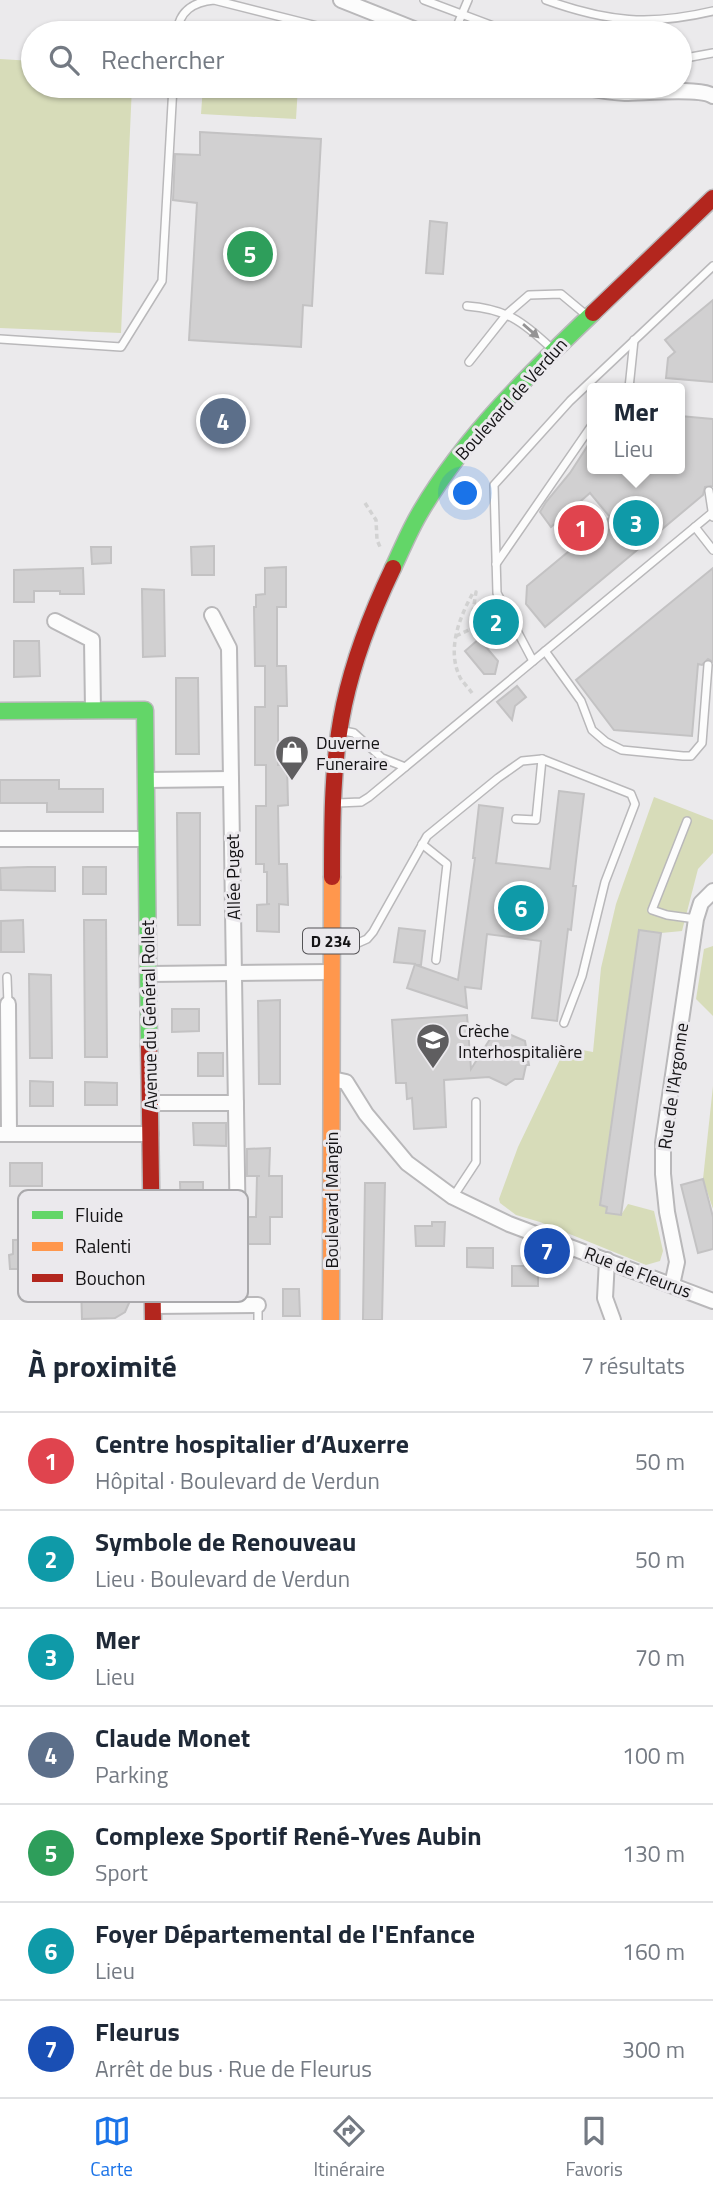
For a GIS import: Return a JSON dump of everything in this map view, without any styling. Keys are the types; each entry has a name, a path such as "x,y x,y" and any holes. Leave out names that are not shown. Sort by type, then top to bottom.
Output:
{"main road":[{"name":"Boulevard de Verdun","path":"333,803 339,731 356,660 372,612 420,512 455,458 528,375 713,198"},
{"name":"Avenue du Général Rollet","path":"93,710 145,710 152,1190"},
{"path":"0,711 93,710"},
{"name":"D 234","path":"332,1079 333,803"},
{"name":"Boulevard Mangin","path":"331,1320 332,1079"}],"street":[{"path":"341,0 394,21"},
{"path":"692,92 713,96"},
{"name":"Allée Puget","path":"212,615 229,648 237,1190"},
{"path":"55,621 92,640 93,710"},
{"path":"146,780 231,779"},
{"path":"0,839 146,839"},
{"name":"Rue de l'Argonne","path":"672,1285 677,1262 667,1212 663,1143 696,919 701,903 712,889"},
{"path":"149,974 331,972"},
{"path":"8,1004 4,1134 151,1134"},
{"name":"Rue de Fleurus","path":"332,1079 346,1082 366,1114 407,1163 453,1197 509,1224 713,1301"},
{"path":"151,1103 236,1103"},
{"path":"607,1260 605,1298 613,1320"},
{"path":"153,1313 239,1305 258,1313"}],"lane":[{"path":"180,21 181,14 197,2 214,0 297,21"},
{"path":"424,0 479,21"},
{"path":"459,21 468,0"},
{"path":"546,0 580,12 628,20 654,20 713,11"},
{"path":"692,57 713,53"},
{"path":"0,339 121,347 162,281 172,98"},
{"path":"589,383 713,266"},
{"path":"469,362 507,314 529,295 561,294 589,317"},
{"path":"467,306 492,308 507,314 527,326 553,350"},
{"path":"630,383 635,340"},
{"path":"533,661 497,593 494,485 587,385"},
{"path":"495,565 587,432"},
{"path":"573,451 581,456"},
{"path":"333,803 360,802 712,515 709,491"},
{"path":"695,527 713,550"},
{"path":"544,651 581,701 592,730 606,742 622,750 682,756 691,756 702,743 708,665"},
{"path":"339,731 354,733 382,758 405,767"},
{"path":"516,819 536,820 542,759"},
{"path":"331,942 358,943 373,932 427,836 522,761 542,759 631,794 635,804 605,882 582,976 564,1023"},
{"path":"687,821 652,910 696,919"},
{"path":"422,844 447,864 436,960"},
{"path":"7,977 8,1004"},
{"path":"453,1197 476,1162 476,1102"}],"path":[{"path":"365,503 376,520 377,540 383,555"},
{"path":"472,693 458,675 455,656 456,636 462,612 476,592 472,618 477,626"},
{"path":"456,636 498,616"}],"green space":[{"path":"0,59 21,60 21,98 131,98 121,333 0,328"},
{"path":"202,98 297,98 296,119 201,114"},
{"path":"654,797 713,820 713,853 698,869 682,931 639,931 600,1205 607,1207 607,1213 621,1215 628,1204 654,1211 663,1251 660,1261 646,1265 516,1215 500,1203 499,1199 518,1147 566,1047 593,1052 601,968 616,904"},
{"path":"713,946 713,1016 696,999 704,949"},
{"path":"713,1086 713,1209 703,1179"}],"building":[{"path":"200,132 321,139 312,306 303,305 301,347 189,340 197,203 173,200 175,154 200,155"},
{"path":"430,221 447,223 443,274 426,273"},
{"path":"713,300 713,382 666,378 668,358 675,352 665,340"},
{"path":"685,416 713,419 713,486 705,487 703,495 545,627 526,604 527,586 610,517 590,493 551,527 540,512 587,447 587,474 685,474"},
{"path":"214,546 214,575 192,575 191,547"},
{"path":"91,547 111,547 111,563 92,564"},
{"path":"286,567 286,607 277,607 277,666 286,666 287,706 278,706 278,765 287,765 288,805 278,806 279,864 287,864 288,905 279,904 279,932 257,931 257,905 270,904 267,904 267,872 264,872 264,864 256,864 256,806 266,806 266,765 255,765 255,707 265,707 265,666 255,666 254,607 256,595 265,594 265,568"},
{"path":"83,568 84,594 34,591 34,602 14,602 14,570"},
{"path":"713,568 713,662 708,659 702,665 698,664 692,736 614,730 576,680"},
{"path":"142,589 164,590 165,656 143,657"},
{"path":"479,639 498,661 495,674 484,674 465,651"},
{"path":"14,641 39,641 40,676 14,677"},
{"path":"176,678 198,678 199,754 176,754"},
{"path":"517,686 526,697 515,706 512,720 497,702"},
{"path":"0,780 59,780 59,789 103,789 103,812 47,812 47,803 0,803"},
{"path":"559,791 584,794 573,886 576,886 571,930 568,929 557,1021 532,1018 541,941 487,934 481,989 465,987 467,1008 407,988 415,964 394,962 399,928 425,931 421,965 416,965 458,980 475,858 479,805 503,808 496,863 550,869"},
{"path":"177,813 200,813 200,925 178,925"},
{"path":"55,867 55,891 1,890 0,868"},
{"path":"83,867 106,867 106,894 83,894"},
{"path":"23,920 24,952 1,952 1,921"},
{"path":"84,920 106,920 107,1057 85,1057"},
{"path":"639,930 661,933 621,1215 606,1213 607,1207 600,1205"},
{"path":"29,974 51,975 52,1058 30,1058"},
{"path":"280,1000 280,1084 259,1084 258,1001"},
{"path":"172,1009 199,1009 199,1031 172,1032"},
{"name":"Crèche Interhospitalière","path":"467,1015 471,1069 492,1036 498,1036 502,1031 525,1041 529,1065 526,1065 523,1079 515,1079 506,1085 489,1077 444,1080 446,1127 414,1129 412,1098 407,1099 406,1083 396,1083 392,1020"},
{"path":"198,1053 223,1053 223,1076 198,1076"},
{"path":"30,1081 53,1082 53,1106 30,1106"},
{"path":"85,1082 117,1083 117,1105 85,1105"},
{"path":"193,1123 226,1123 226,1146 194,1145"},
{"path":"270,1148 269,1176 282,1176 282,1217 270,1217 270,1244 248,1244 248,1217 256,1217 257,1176 247,1176 247,1149"},
{"path":"10,1163 42,1163 42,1186 10,1186"},
{"path":"703,1179 713,1217 713,1249 698,1253 681,1185"},
{"path":"180,1182 203,1182 203,1190 180,1190"},
{"path":"365,1183 385,1183 382,1320 363,1320"},
{"path":"432,1222 445,1222 444,1246 416,1246 415,1226 432,1226"},
{"path":"13,1240 18,1240 18,1269 10,1269 9,1255 13,1254"},
{"path":"467,1248 493,1248 493,1268 467,1267"},
{"path":"512,1266 538,1266 538,1286 512,1286"},
{"path":"283,1289 299,1289 300,1316 283,1316"},
{"path":"82,1302 129,1302 125,1312 115,1318 82,1319"}],"traffic: fast":[{"path":"393,568 417,518 458,456 500,406 593,313"},
{"path":"0,711 145,710 149,1046"}],"traffic: slow":[{"path":"331,1320 332,877"}],"traffic: jam":[{"path":"593,313 713,198"},
{"path":"332,877 335,769 344,705 364,635 393,568"},
{"path":"149,1046 151,1190"},
{"path":"153,1302 153,1320"}],"place":[{"name":"Complexe Sportif René-Yves Aubin","path":"250,254"},
{"name":"Claude Monet","path":"223,421"},
{"name":"Mer","path":"636,523"},
{"name":"Centre hospitalier d’Auxerre","path":"581,528"},
{"name":"Symbole de Renouveau","path":"496,622"},
{"name":"Duverne Funeraire","path":"292,782"},
{"name":"Foyer Départemental de l'Enfance","path":"521,908"},
{"name":"Crèche Interhospitalière","path":"433,1070"},
{"name":"Fleurus","path":"547,1251"}]}
